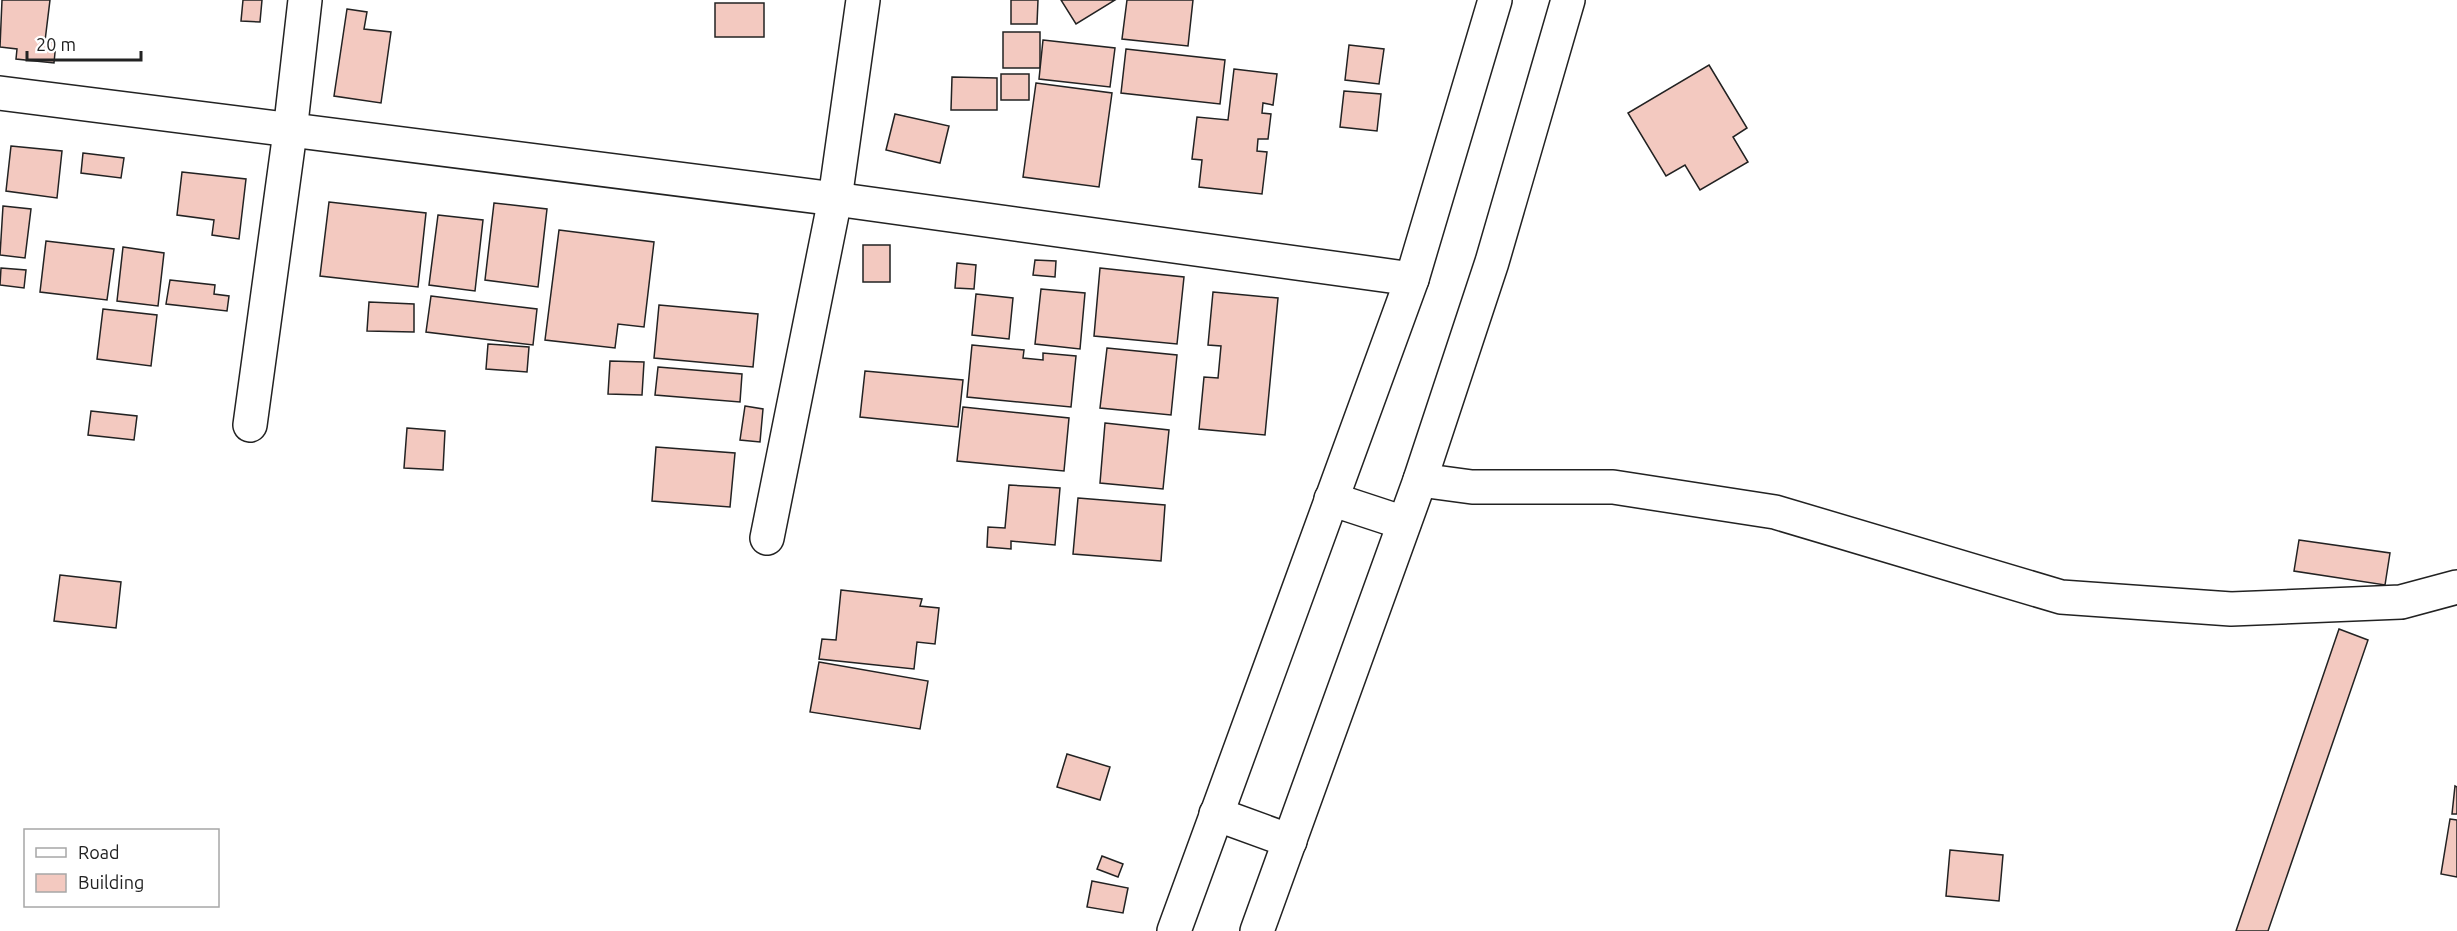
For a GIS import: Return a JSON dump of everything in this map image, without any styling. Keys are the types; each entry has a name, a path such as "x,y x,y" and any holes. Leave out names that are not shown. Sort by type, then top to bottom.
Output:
{"main road":[{"path":"250,424 290,132 305,0"},
{"path":"766,538 835,199 863,0"},
{"path":"1174,931 1412,279 1495,0"},
{"path":"1257,931 1420,480 1492,262 1568,0"},
{"path":"0,93 290,132 835,199 1412,279"},
{"path":"1420,480 1472,487 1613,487 1775,512 2061,597 2231,609 2401,602 2457,587"},
{"path":"1331,499 1404,523"},
{"path":"1216,814 1290,841"}],"building":[{"path":"2,0 50,0 45,41 56,42 54,63 16,59 17,49 0,47"},
{"path":"243,0 262,0 260,22 241,21"},
{"path":"1011,0 1038,0 1037,24 1011,24"},
{"path":"1061,0 1115,0 1076,24"},
{"path":"1127,0 1193,0 1188,46 1122,39"},
{"path":"715,3 764,3 764,37 715,37"},
{"path":"347,9 367,12 364,29 391,32 381,103 334,96"},
{"path":"1003,32 1040,32 1040,68 1003,68"},
{"path":"1043,40 1115,48 1110,87 1039,79"},
{"path":"1349,45 1384,49 1379,84 1345,80"},
{"path":"1126,49 1225,60 1220,104 1121,93"},
{"path":"1709,65 1747,128 1733,137 1748,162 1700,190 1685,165 1666,176 1628,113"},
{"path":"1234,69 1277,74 1273,105 1263,103 1262,113 1271,114 1268,139 1258,139 1257,151 1267,152 1262,194 1199,187 1202,160 1192,159 1197,117 1228,120"},
{"path":"1001,74 1029,74 1029,100 1001,100"},
{"path":"952,77 997,78 997,110 951,110"},
{"path":"1036,83 1112,93 1099,187 1023,177"},
{"path":"1344,91 1381,94 1377,131 1340,127"},
{"path":"895,114 949,126 940,163 886,150"},
{"path":"11,146 62,151 57,198 6,191"},
{"path":"83,153 124,158 121,178 81,173"},
{"path":"182,172 246,179 239,239 212,235 214,220 177,215"},
{"path":"329,202 426,213 418,287 320,276"},
{"path":"494,203 547,209 538,287 485,280"},
{"path":"3,206 31,209 25,258 0,255"},
{"path":"438,215 483,220 475,291 429,285"},
{"path":"559,230 654,242 644,327 618,324 615,348 545,340"},
{"path":"46,241 114,249 107,300 40,292"},
{"path":"863,245 890,245 890,282 863,282"},
{"path":"123,247 164,253 158,306 117,301"},
{"path":"1035,260 1056,261 1055,277 1033,275"},
{"path":"957,263 976,265 974,289 955,288"},
{"path":"1,268 26,270 24,288 0,285"},
{"path":"1100,268 1184,277 1177,344 1094,336"},
{"path":"170,280 215,285 214,294 229,296 227,311 166,304"},
{"path":"1041,289 1085,293 1080,349 1035,344"},
{"path":"1213,292 1278,298 1265,435 1199,429 1204,377 1218,378 1221,346 1208,345"},
{"path":"976,294 1013,298 1009,339 972,335"},
{"path":"431,296 537,309 533,345 426,332"},
{"path":"369,302 414,304 414,332 367,331"},
{"path":"659,305 758,314 753,367 654,358"},
{"path":"103,309 157,315 151,366 97,359"},
{"path":"488,344 529,347 527,372 486,369"},
{"path":"972,345 1024,350 1023,358 1043,360 1043,353 1076,356 1071,407 967,397"},
{"path":"1107,348 1177,355 1171,415 1100,408"},
{"path":"610,361 644,362 642,395 608,394"},
{"path":"658,367 742,374 740,402 655,395"},
{"path":"865,371 963,380 958,427 860,417"},
{"path":"745,406 763,409 760,442 740,440"},
{"path":"963,407 1069,418 1064,471 957,461"},
{"path":"91,411 137,416 134,440 88,435"},
{"path":"1105,423 1169,430 1163,489 1100,483"},
{"path":"407,428 445,431 443,470 404,468"},
{"path":"656,447 735,453 730,507 652,501"},
{"path":"1009,485 1060,488 1055,545 1011,541 1011,549 987,547 988,527 1005,528"},
{"path":"1078,498 1165,505 1161,561 1073,554"},
{"path":"2299,540 2390,553 2385,585 2294,571"},
{"path":"60,575 121,582 116,628 54,621"},
{"path":"841,590 922,599 920,606 939,608 935,644 917,642 914,669 819,659 822,639 836,640"},
{"path":"2339,629 2368,640 2268,931 2236,931"},
{"path":"819,662 928,681 920,729 810,712"},
{"path":"1067,754 1110,767 1100,800 1057,787"},
{"path":"2455,786 2457,787 2457,814 2452,814"},
{"path":"2450,819 2457,820 2457,877 2441,874"},
{"path":"1950,850 2003,855 1999,901 1946,896"},
{"path":"1102,856 1123,864 1118,877 1097,869"},
{"path":"1092,881 1128,888 1123,913 1087,907"}]}
